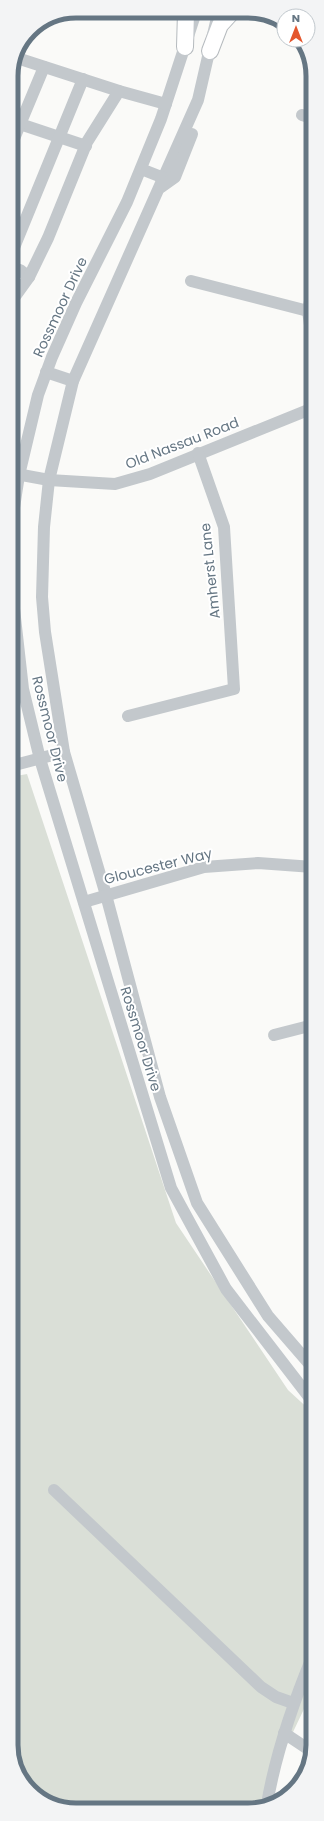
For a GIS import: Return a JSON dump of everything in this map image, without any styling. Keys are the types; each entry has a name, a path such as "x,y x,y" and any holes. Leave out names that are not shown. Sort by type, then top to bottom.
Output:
{"main road":[{"path":"185,47 186,18"},
{"path":"210,51 220,25 226,18"}],"street":[{"name":"Rossmoor Drive","path":"18,464 46,372 73,309 127,202 141,169 166,104 194,18"},
{"name":"Rossmoor Drive","path":"217,18 198,100 73,381 49,480 44,527 42,597 48,655 64,752 106,895 160,1097 197,1202 268,1316 306,1360"},
{"path":"21,59 119,91 166,104"},
{"path":"18,118 44,67"},
{"path":"18,239 83,79"},
{"path":"18,292 29,277 48,238 86,146 119,91"},
{"path":"18,123 86,146"},
{"path":"141,169 162,183"},
{"path":"18,270 29,277"},
{"path":"191,281 306,310"},
{"path":"46,372 73,381"},
{"name":"Old Nassau Road","path":"18,475 49,480 115,484 150,474 198,453 306,411"},
{"name":"Amherst Lane","path":"128,716 234,690 224,527 198,453"},
{"name":"Rossmoor Drive","path":"18,649 22,689 40,759 171,1188 226,1289 306,1393"},
{"path":"18,764 64,752"},
{"name":"Gloucester Way","path":"84,902 204,867 258,863 306,866"},
{"path":"274,1035 306,1027"},
{"path":"54,1490 261,1687 276,1697 293,1703"},
{"path":"268,1800 273,1769 293,1703 306,1672"},
{"path":"284,1733 306,1748"}],"shaded area":[{"path":"27,774 176,1223 288,1390 306,1407 306,1705 274,1772 270,1799 256,1803 64,1802 50,1797 35,1786 24,1771 18,1753 18,776"}]}
